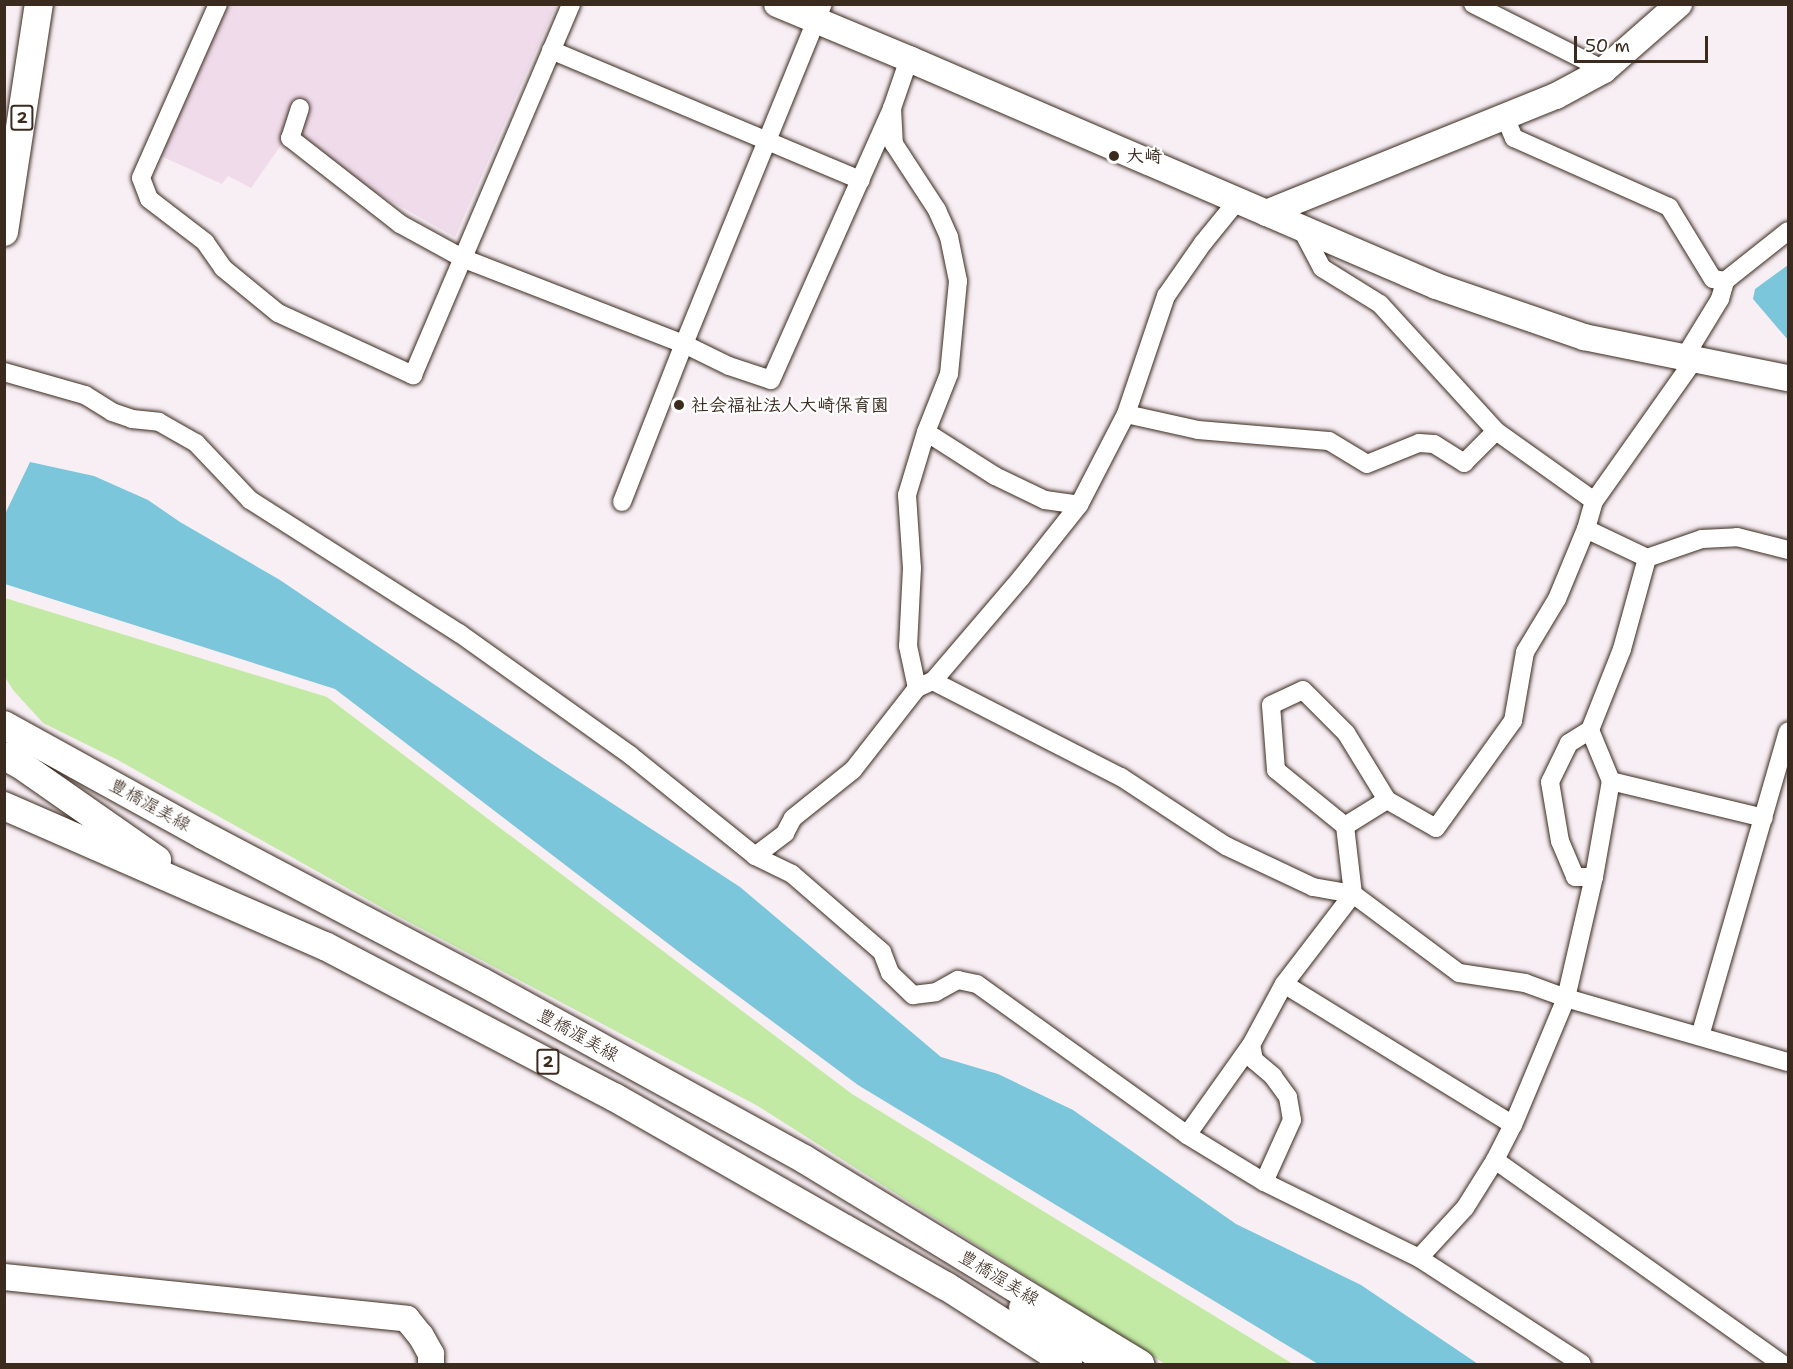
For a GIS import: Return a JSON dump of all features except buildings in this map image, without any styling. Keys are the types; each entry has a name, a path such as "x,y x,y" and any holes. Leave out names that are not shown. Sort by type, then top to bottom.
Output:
{"main road":[{"name":"2","path":"4,232 39,4"},
{"path":"4,709 31,740"},
{"name":"豊橋渥美線","path":"4,726 780,1146 1140,1365"},
{"path":"4,756 31,771 200,891"},
{"name":"豊橋渥美線","path":"6,807 325,946 614,1097 946,1286 1068,1365"}],"street":[{"path":"218,4 141,177 149,199 205,242 223,268 278,313 413,375 571,4"},
{"path":"777,4 820,13 909,59 1436,286 1584,337 1788,378"},
{"path":"1473,4 1604,70"},
{"path":"1266,213 1556,96 1604,70 1679,4"},
{"path":"622,502 684,344 820,13"},
{"path":"551,50 861,180"},
{"path":"300,108 290,138 399,224 462,258 684,344 729,366 771,380 892,108 909,59"},
{"path":"892,108 894,144 937,210 949,237 958,281 949,374 926,432 907,495 912,568 908,646 925,685 1121,777 1227,846 1313,888 1353,894 1459,973 1525,983 1566,998 1788,1062"},
{"path":"1505,117 1514,138 1669,207 1713,279 1725,281"},
{"path":"755,856 785,833 793,818 853,770 1021,578 1079,505 1126,414 1166,296 1203,243 1239,200"},
{"path":"1301,228 1322,268 1380,304 1496,431 1594,501"},
{"path":"1186,1135 1251,1045 1284,984 1353,894 1345,826 1276,770 1271,705 1303,690 1346,733 1387,800 1436,828 1513,721 1525,652 1557,599 1586,529 1594,501 1689,359 1720,299 1725,281 1788,231"},
{"path":"4,372 85,395 112,412 132,419 159,422 196,443 250,500 459,633 630,755 755,856 792,874 882,952 890,973 913,995 936,993 958,980 977,984 1186,1135 1264,1182 1419,1258 1582,1365"},
{"path":"1126,414 1198,430 1329,441 1367,464 1419,443 1434,444 1464,463 1496,431"},
{"path":"926,432 995,476 1045,500 1079,505"},
{"path":"1586,529 1647,558 1702,539 1737,537 1788,550"},
{"path":"1594,878 1575,877 1560,841 1550,782 1569,743 1590,730 1622,649 1647,558"},
{"path":"1419,1258 1465,1208 1495,1160 1513,1125 1566,998 1594,878 1611,781 1590,730"},
{"path":"1700,1036 1788,731"},
{"path":"1611,781 1764,818"},
{"path":"1345,826 1387,800"},
{"path":"1284,984 1513,1125"},
{"path":"1251,1045 1254,1060 1273,1076 1288,1097 1292,1120 1264,1182"},
{"path":"780,1146 835,1189 1111,1365"},
{"path":"1495,1160 1782,1365"},
{"path":"4,1277 407,1319 426,1345 431,1365"}],"shaded area":[{"path":"228,5 556,5 455,237 284,141 251,188 228,176 222,184 161,156"}],"green space":[{"path":"5,598 327,697 852,1094 1293,1364 1165,1364 756,1105 388,911 116,759 43,723 13,690 5,677"}],"water":[{"path":"1788,265 1788,340 1753,299 1755,289"},
{"path":"30,462 94,476 148,500 180,522 280,580 546,760 740,887 941,1057 998,1074 1073,1110 1236,1224 1361,1285 1478,1364 1318,1364 858,1085 687,958 335,689 5,584 5,514"}],"place":[{"name":"大崎","path":"1114,156"},
{"name":"社会福祉法人大崎保育園","path":"679,405"}]}
